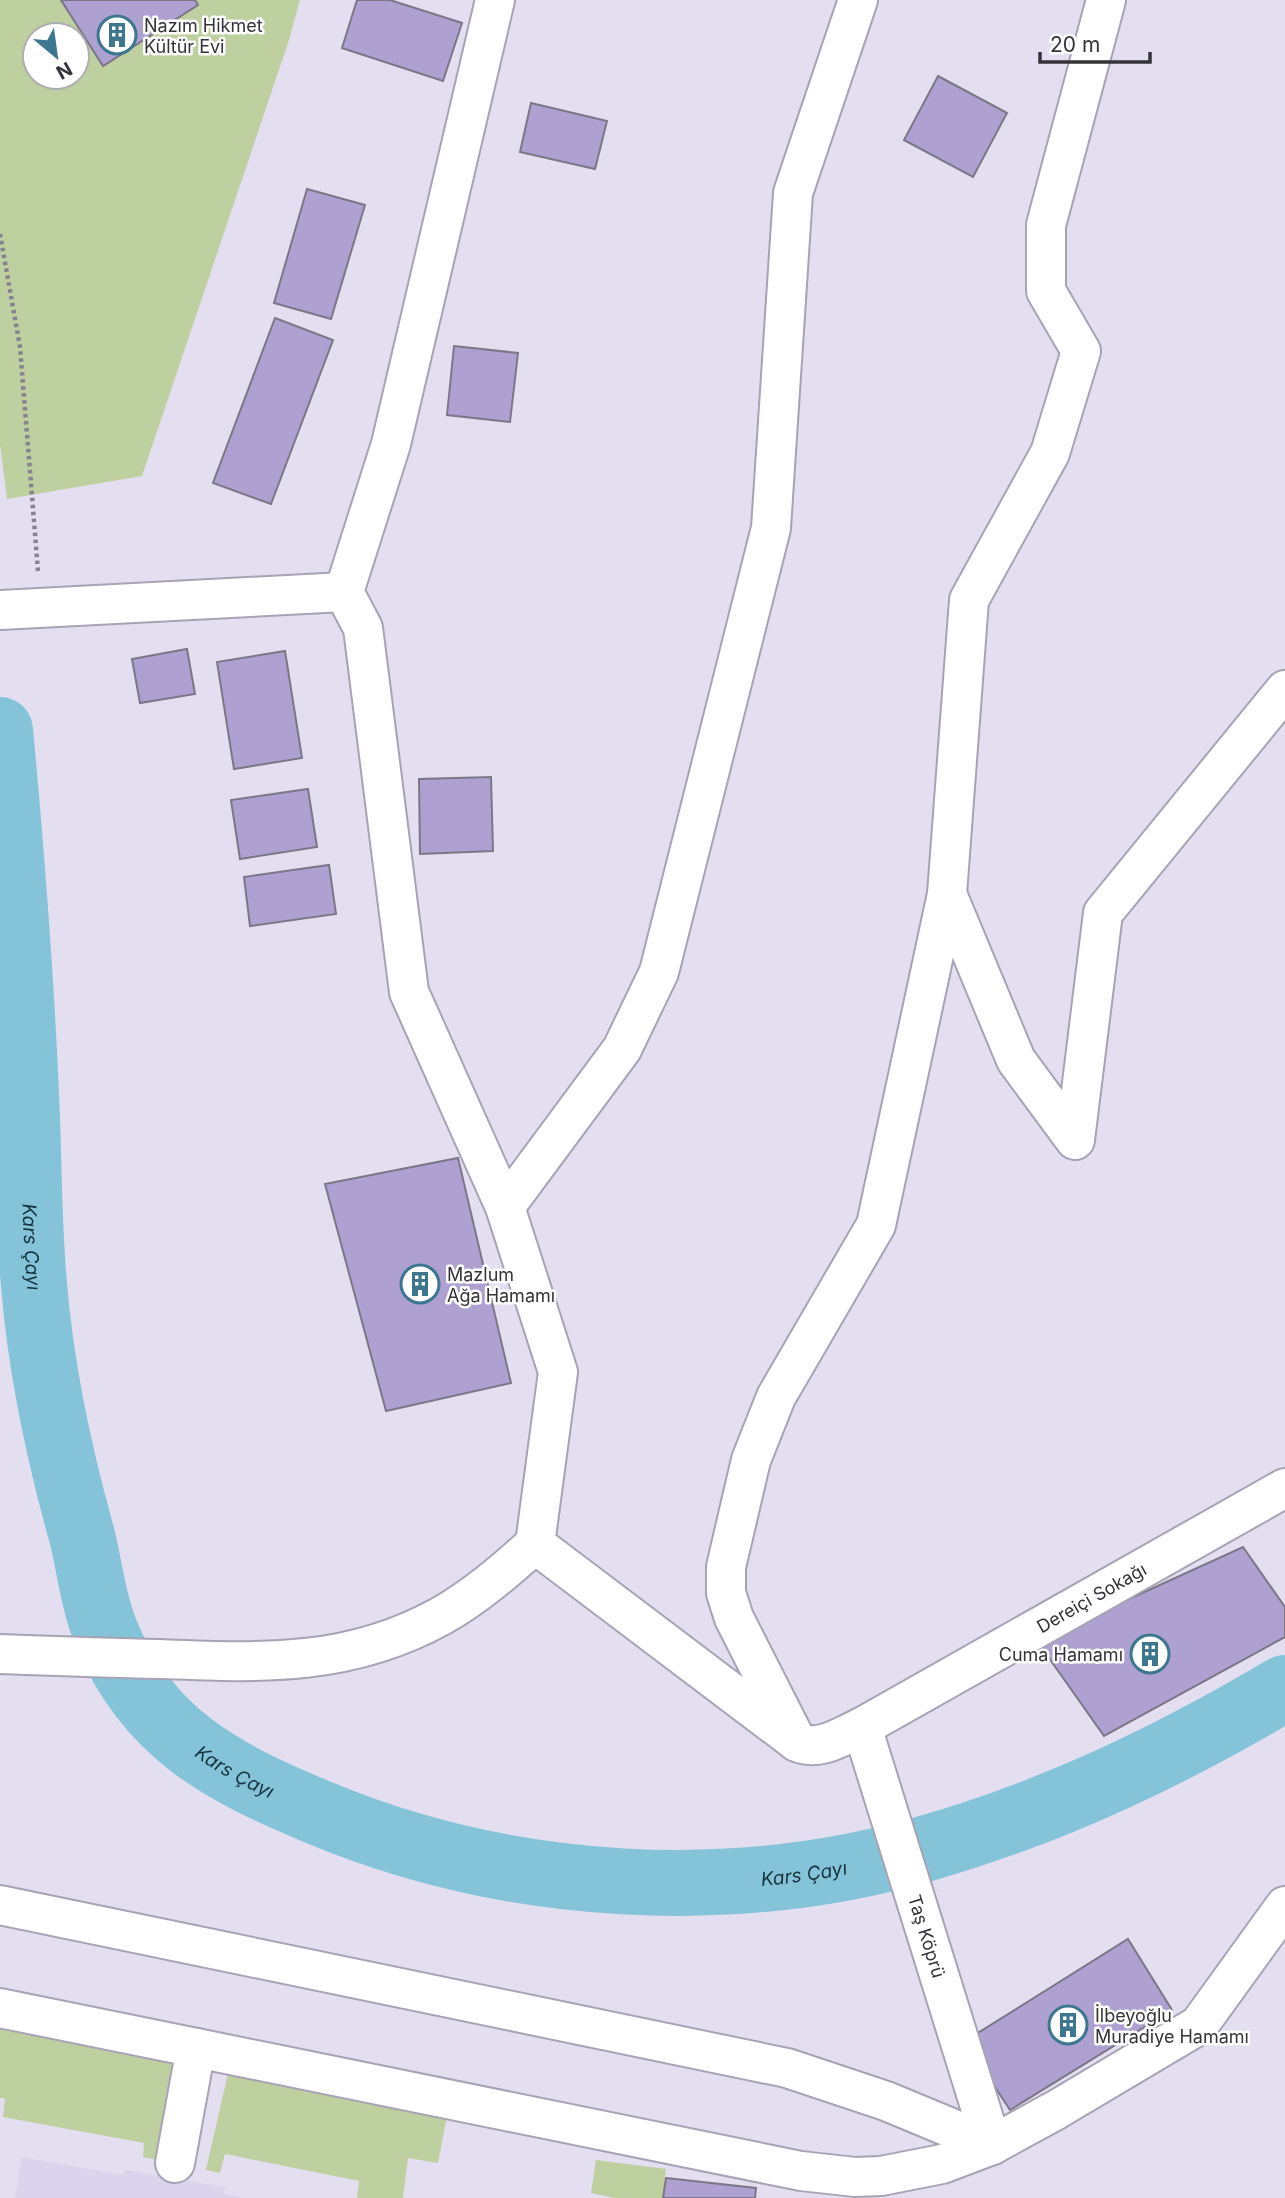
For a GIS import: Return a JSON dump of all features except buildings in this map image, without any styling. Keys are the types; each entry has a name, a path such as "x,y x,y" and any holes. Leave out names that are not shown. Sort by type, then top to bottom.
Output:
{"street":[{"path":"0,1654 246,1662 328,1656 354,1651 386,1641 442,1615 506,1569 535,1544 558,1372 505,1207 409,992 363,628 344,592 391,444 495,0"},
{"path":"505,1207 622,1049 659,972 771,528 793,193 858,0"},
{"path":"797,1742 734,1618 726,1593 726,1567 751,1460 776,1398 876,1225 947,894 969,600 1050,453 1081,351 1045,291 1046,225 1106,0"},
{"path":"0,610 344,592"},
{"path":"947,894 1016,1060 1075,1140 1102,913 1285,690"},
{"name":"Dereiçi Sokağı","path":"797,1742 807,1746 819,1745 862,1727 1285,1488"},
{"path":"535,1544 797,1742"},
{"name":"Taş Köprü","path":"862,1727 992,2145"},
{"path":"0,1905 787,2068 886,2101 992,2145"},
{"path":"0,2008 801,2171 881,2176 942,2164 992,2145 1199,2025 1285,1906"},
{"path":"175,2164 196,2048"},
{"path":"897,2198 942,2164"}],"path":[{"path":"0,234 20,347 41,607"}],"shaded area":[{"path":"22,2157 123,2175 125,2170 225,2187 224,2194 244,2198 15,2198"}],"green space":[{"path":"0,0 300,0 289,40 142,476 7,499 0,444"},
{"path":"0,2021 184,2058 165,2162 143,2157 144,2143 3,2117 5,2098 0,2098"},
{"path":"229,2069 447,2116 438,2163 408,2158 403,2198 357,2198 359,2181 225,2154 220,2173 206,2170"},
{"path":"596,2160 666,2169 663,2198 615,2198 591,2193"}],"waterway":[{"name":"Kars Çayı","path":"0,730 25,1070 32,1264 41,1349 52,1412 95,1597 106,1633 123,1668 144,1699 167,1724 193,1746 221,1765 285,1798 393,1840 468,1860 545,1874 623,1881 701,1883 779,1877 856,1865 931,1847 978,1832 1113,1779 1200,1736 1285,1688"}],"place":[{"name":"Nazım Hikmet Kültür Evi","path":"117,35"},
{"name":"Mazlum Ağa Hamamı","path":"420,1284"},
{"name":"Cuma Hamamı","path":"1150,1654"},
{"name":"İlbeyoğlu Muradiye Hamamı","path":"1068,2025"}]}
